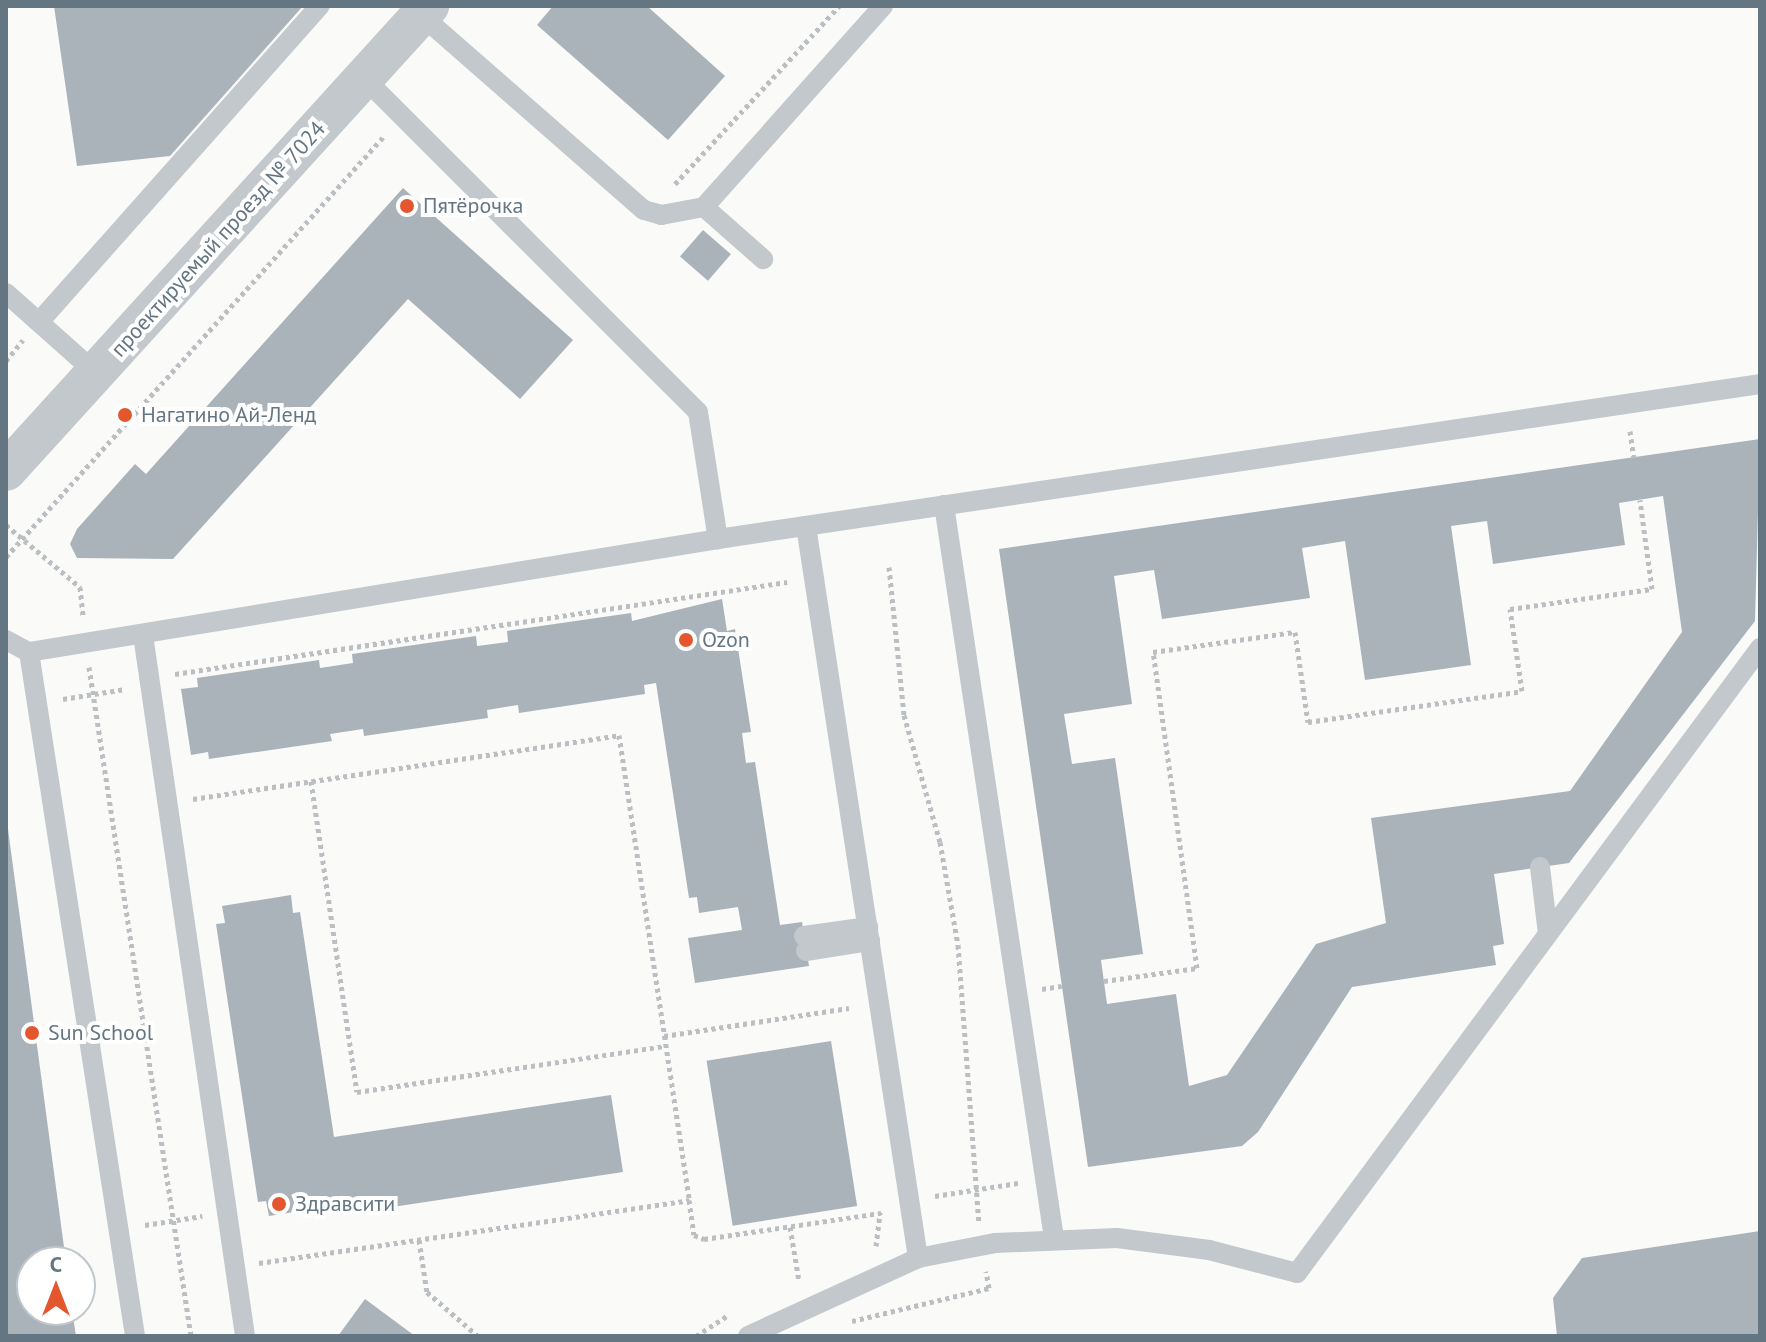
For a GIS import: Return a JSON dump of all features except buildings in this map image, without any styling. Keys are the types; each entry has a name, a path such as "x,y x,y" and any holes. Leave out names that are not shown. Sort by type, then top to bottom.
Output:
{"street":[{"name":"проектируемый проезд № 7024","path":"6,471 425,10"}],"lane":[{"path":"39,322 320,6"},
{"path":"425,10 644,210 661,215 704,207 883,6"},
{"path":"364,78 698,412 718,539"},
{"path":"704,207 763,259"},
{"path":"6,293 96,373"},
{"path":"6,640 29,652 718,539 1760,384"},
{"path":"944,505 1054,1238"},
{"path":"806,526 918,1258"},
{"path":"143,635 245,1336"},
{"path":"748,1336 918,1258 982,1245 1054,1238 1209,1250 1297,1273 1760,648"},
{"path":"29,652 135,1336"},
{"path":"1540,867 1548,934"},
{"path":"869,934 840,946 805,944 869,934"}],"path":[{"path":"663,189 679,180 839,6"},
{"path":"6,557 402,116"},
{"path":"1104,981 1197,968 1153,652 1295,632 1308,722 1522,691 1510,609 1652,589 1640,500"},
{"path":"6,525 80,587 191,1336"},
{"path":"844,1323 989,1288 974,1190 958,945 940,842 904,715 889,567"},
{"path":"151,685 168,675 815,578"},
{"path":"785,583 787,598"},
{"path":"168,802 619,735 694,1235 704,1239 881,1213"},
{"path":"311,781 357,1092 666,1046"},
{"path":"840,946 852,1024"},
{"path":"664,1036 849,1008"},
{"path":"867,1252 877,1245 881,1213 879,1204 1018,1183"},
{"path":"234,1266 689,1200"},
{"path":"119,1229 227,1212"},
{"path":"790,1227 799,1281"},
{"path":"419,1240 427,1292 478,1336"},
{"path":"785,1289 809,1277"},
{"path":"696,1336 739,1311"}],"place":[{"name":"Пятёрочка","path":"407,206"},
{"name":"Нагатино Ай-Ленд","path":"125,415"},
{"name":"Ozon","path":"686,640"},
{"name":"Sun School","path":"32,1033"},
{"name":"Здравсити","path":"279,1204"}]}
